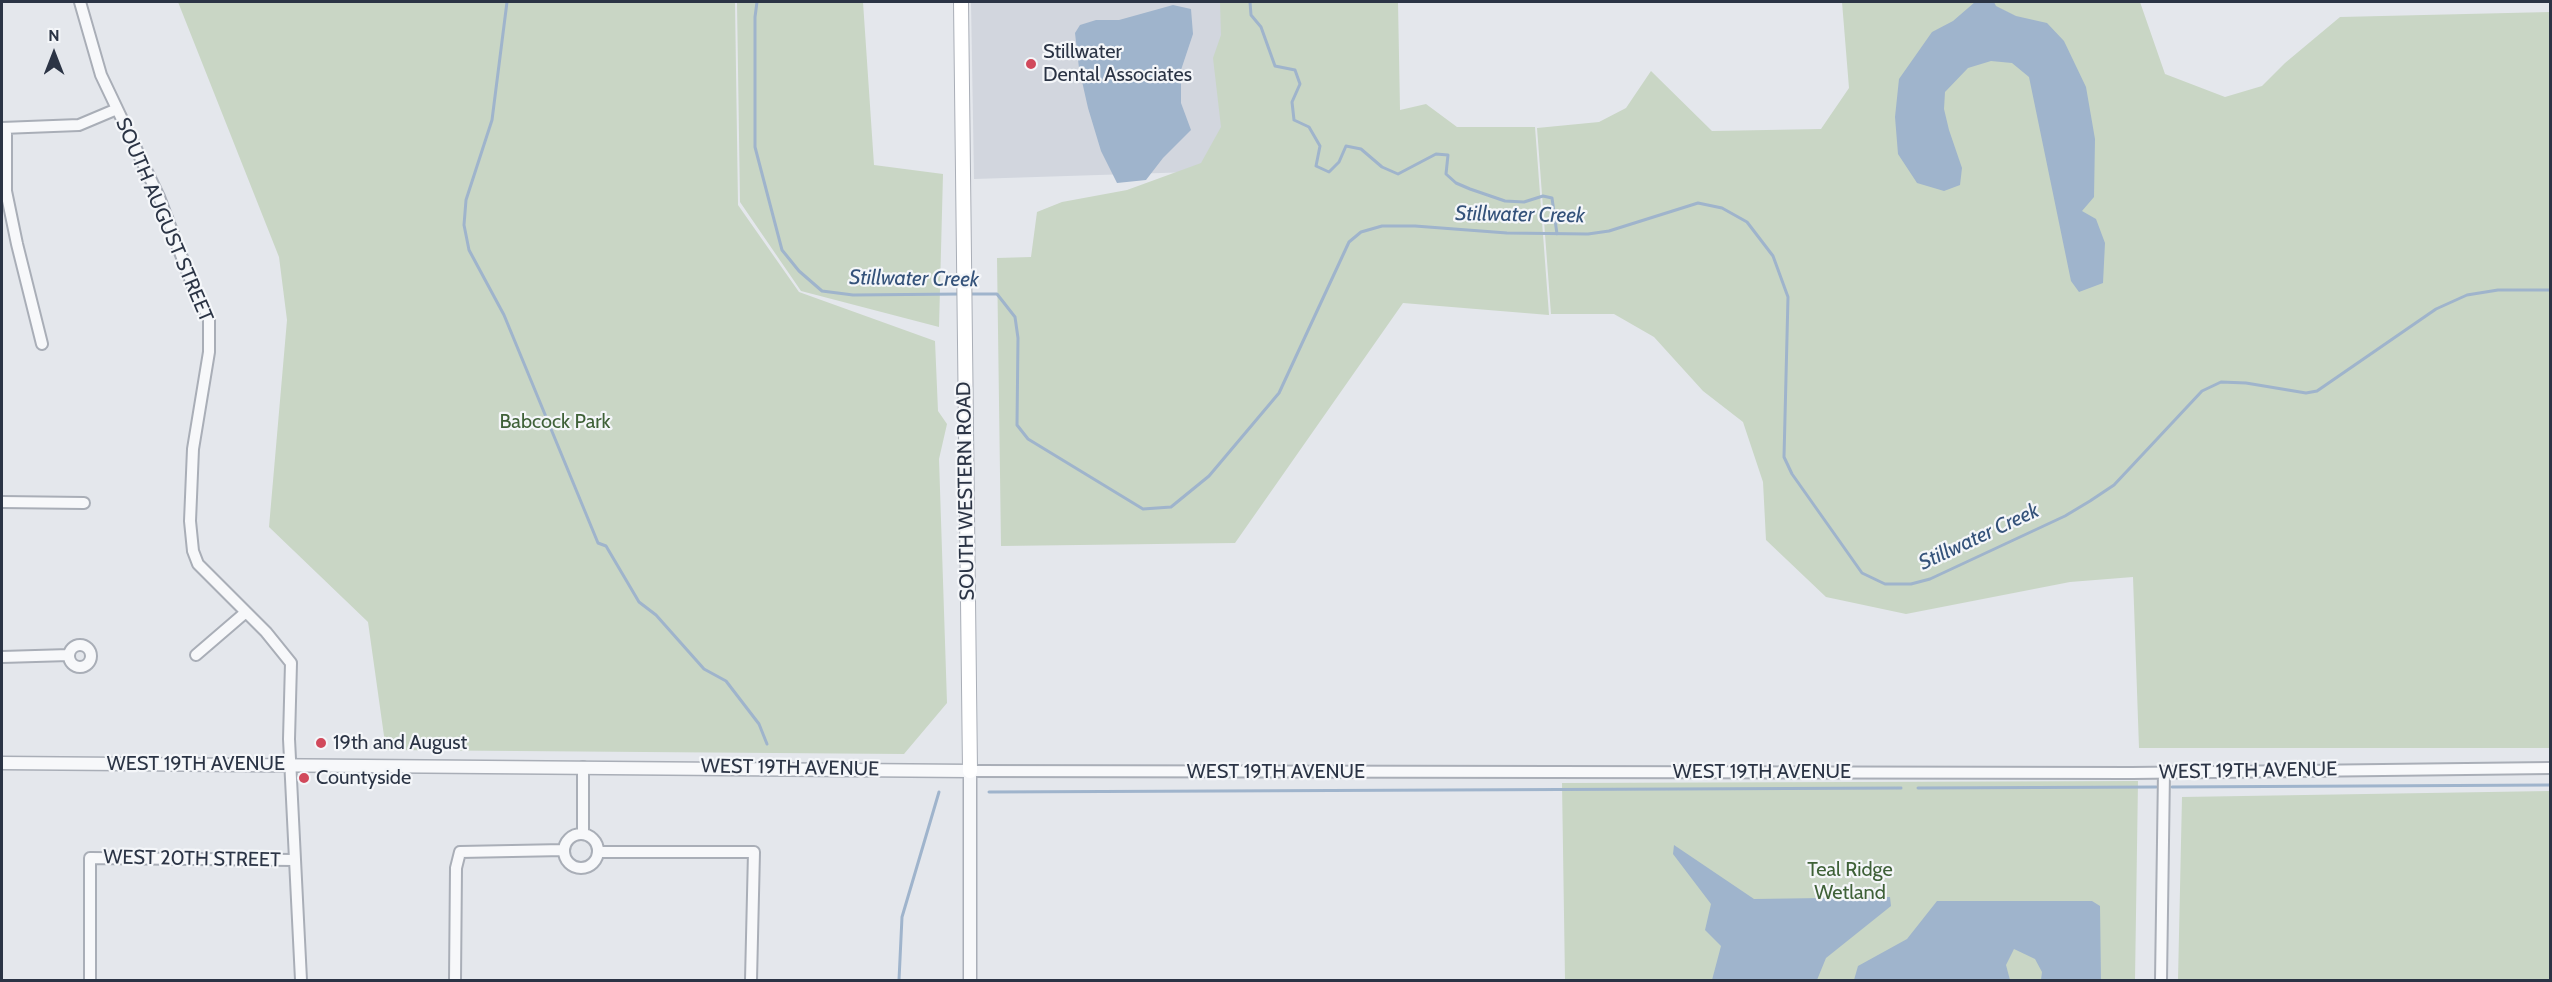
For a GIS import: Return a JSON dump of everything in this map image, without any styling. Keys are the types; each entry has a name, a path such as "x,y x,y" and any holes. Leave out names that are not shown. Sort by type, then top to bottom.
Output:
{"main road":[{"name":"SOUTH WESTERN ROAD","path":"961,2 970,771"}],"street":[{"name":"SOUTH AUGUST STREET","path":"80,2 101,75 157,193 194,289 209,318 209,352 193,449 190,521 193,551 198,564 246,612 291,663 289,739 301,981"},
{"path":"42,344 16,244 6,191 4,128 79,125 117,110"},
{"path":"2,502 84,502"},
{"path":"196,655 246,612"},
{"path":"2,657 69,655"},
{"name":"WEST 19TH AVENUE","path":"2,763 970,771 2164,772 2550,768"},
{"path":"583,767 583,834"},
{"name":"SOUTH WESTERN ROAD","path":"970,771 970,981"},
{"path":"2161,981 2164,772"},
{"path":"583,834 568,840 564,850 570,864 580,868 590,866 598,852"},
{"path":"583,834 592,839 598,852"},
{"path":"455,981 456,868 460,852 564,850"},
{"path":"598,852 754,852 751,981"},
{"name":"WEST 20TH STREET","path":"90,981 90,858 294,860"}],"shaded area":[{"path":"971,2 1225,2 1223,171 974,179"}],"green space":[{"name":"Babcock Park","path":"178,2 735,2 738,205 799,292 935,341 938,411 947,424 939,459 947,703 904,754 386,750 368,622 269,527 287,320 279,257"},
{"path":"737,2 863,2 874,165 943,174 939,327 801,291 740,202"},
{"path":"1220,2 1398,2 1400,110 1426,104 1457,127 1535,127 1549,315 1403,303 1235,543 1001,546 997,258 1031,257 1037,212 1062,202 1127,190 1201,163 1221,127 1213,58 1221,35"},
{"path":"1842,2 2140,2 2165,74 2225,97 2262,86 2285,63 2340,17 2550,12 2550,748 2139,748 2133,577 2070,582 1906,614 1826,597 1766,540 1763,482 1743,422 1703,391 1654,337 1614,314 1551,314 1537,128 1599,122 1626,108 1651,71 1712,131 1821,129 1849,88"},
{"name":"Teal Ridge Wetland","path":"2138,781 2135,980 1565,980 1562,783"},
{"path":"2550,791 2550,980 2178,980 2182,797"}],"water":[{"path":"1975,2 1994,2 1996,6 2016,16 2047,23 2064,41 2086,87 2095,139 2094,197 2082,211 2096,219 2105,243 2103,283 2079,292 2071,281 2029,77 2012,63 1991,61 1968,68 1945,92 1944,109 1962,168 1960,185 1944,191 1917,183 1898,154 1895,117 1899,79 1932,32 1953,21"},
{"path":"1173,5 1191,9 1193,34 1181,70 1181,103 1191,130 1163,158 1146,180 1117,183 1101,151 1088,108 1079,68 1075,33 1080,25 1096,20 1119,20"},
{"path":"1674,845 1754,899 1890,897 1891,906 1826,958 1817,980 1712,980 1721,946 1705,930 1711,904 1673,854"},
{"path":"1937,901 2092,901 2100,906 2101,980 2041,980 2042,972 2035,959 2014,949 2006,965 2010,980 1854,980 1858,966 1907,939"}],"waterway":[{"path":"507,2 492,120 466,200 464,225 469,250 504,315 598,543 606,546 639,602 656,615 704,669 726,681 759,724 767,744"},
{"name":"Stillwater Creek","path":"757,2 755,147 782,250 799,271 822,291 853,295 960,294"},
{"path":"1250,2 1251,15 1261,27 1275,66 1295,70 1300,84 1292,102 1294,120 1309,127 1320,146 1316,166 1329,172 1339,162 1346,146 1361,149 1382,167 1398,174 1436,154 1448,155 1446,174 1456,183 1470,189 1505,201 1524,202 1543,196 1552,198 1557,234"},
{"name":"Stillwater Creek","path":"967,294 997,294 1015,317 1018,338 1017,425 1028,439 1143,509 1171,507 1209,476 1279,393 1349,242 1361,232 1382,226 1415,226 1507,233 1588,234 1609,231 1698,203 1722,208 1747,222 1773,256 1788,297 1784,457 1792,474 1862,573 1885,584 1911,584 1930,579 2065,516 2090,501 2114,485 2202,391 2221,382 2246,383 2306,393 2317,391 2436,309 2467,295 2498,290 2550,290"},
{"path":"2172,787 2550,785"},
{"path":"1918,788 2156,787"},
{"path":"989,792 1901,788"},
{"path":"899,980 902,917 939,792"}],"place":[{"name":"Stillwater Dental Associates","path":"1031,64"},
{"name":"19th and August","path":"321,743"},
{"name":"Countyside","path":"304,778"}]}
